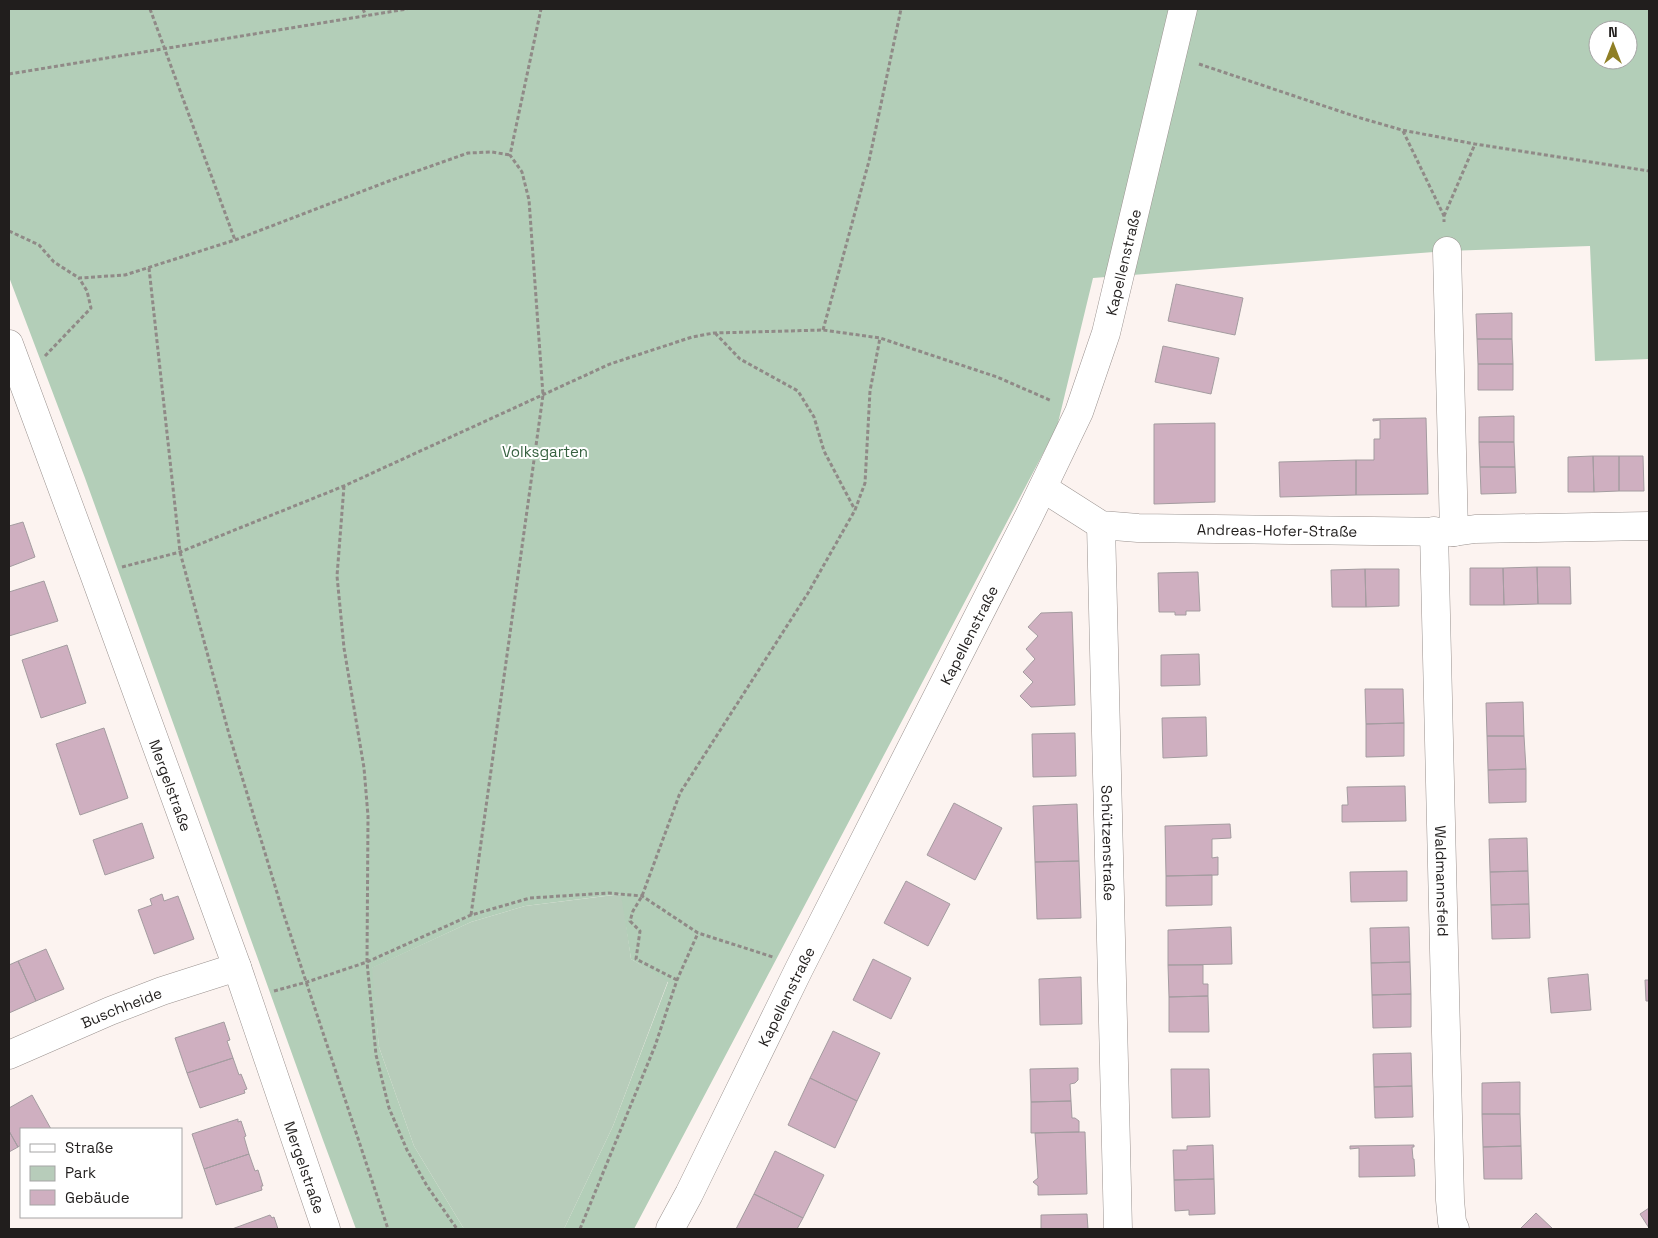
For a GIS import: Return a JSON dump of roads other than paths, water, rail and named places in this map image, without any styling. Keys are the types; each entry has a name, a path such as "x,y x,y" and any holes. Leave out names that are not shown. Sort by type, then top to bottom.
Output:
{"street":[{"name":"Kapellenstraße","path":"670,1229 1080,412 1106,333 1183,9"},
{"path":"1444,531 1447,251"},
{"name":"Mergelstraße","path":"9,344 237,967 326,1229"},
{"path":"1043,488 1101,525"},
{"name":"Andreas-Hofer-Straße","path":"1101,525 1138,528 1444,531 1649,526"},
{"name":"Schützenstraße","path":"1101,525 1118,1229"},
{"name":"Waldmannsfeld","path":"1444,531 1450,1200 1452,1222 1455,1229"},
{"name":"Buschheide","path":"9,1055 110,1011 162,991 237,967"}],"park label":[{"name":"Volksgarten","path":"545,451"}]}
